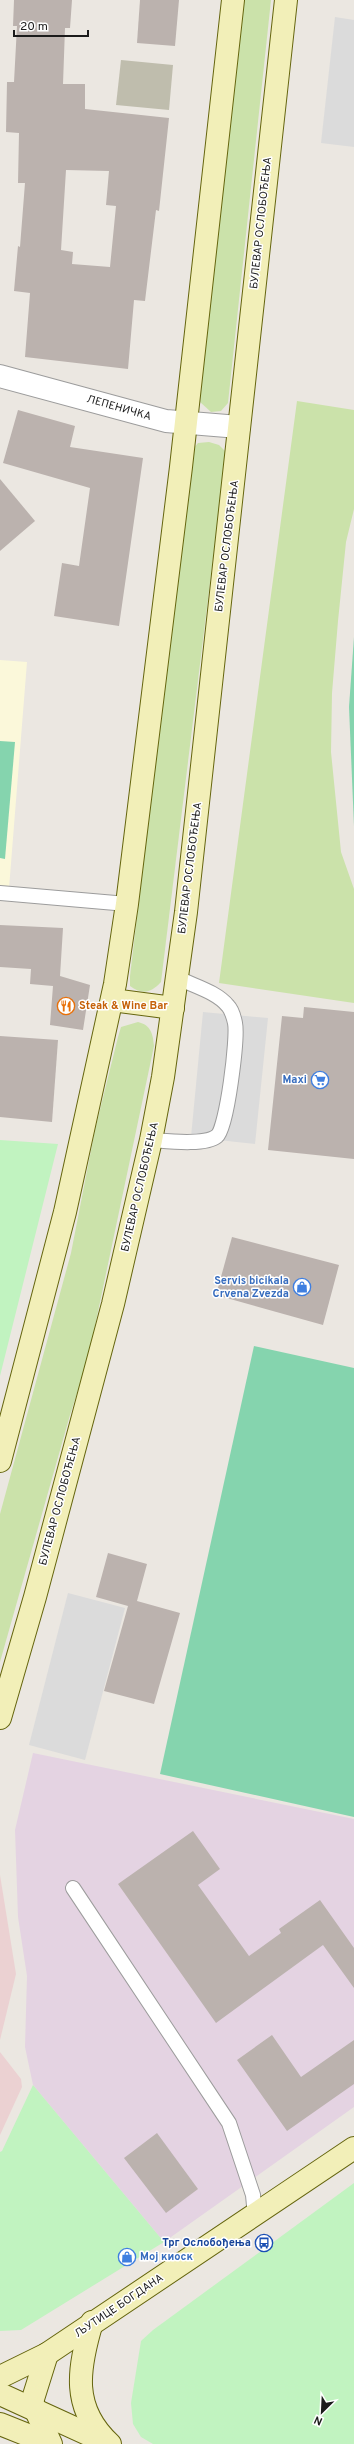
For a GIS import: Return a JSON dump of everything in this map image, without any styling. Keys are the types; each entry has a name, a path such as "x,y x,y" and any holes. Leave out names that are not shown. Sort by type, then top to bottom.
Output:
{"main road":[{"path":"0,1461 64,1218 112,1000 127,904 186,423 233,0"},
{"name":"БУЛЕВАР ОСЛОБОЂЕЊА","path":"0,1718 35,1597 112,1304 151,1140 178,978 286,0"},
{"path":"112,1000 173,1008"},
{"name":"ЉУТИЦЕ БОГДАНА","path":"0,2377 47,2354 92,2322 255,2216 354,2148"},
{"path":"92,2322 82,2355 80,2388 89,2417 97,2432 110,2444"},
{"path":"47,2354 34,2394 34,2409 50,2444"},
{"path":"0,2394 110,2444"},
{"path":"0,2424 50,2444"}],"street":[{"name":"ЛЕПЕНИЧКА","path":"0,376 166,421 239,427"}],"lane":[{"path":"0,893 127,904"},
{"path":"151,1140 205,1141 217,1136 222,1128 227,1112 236,1023 229,1006 218,997 178,978"},
{"path":"73,1888 229,2123 253,2195 255,2216"}],"shaded area":[{"path":"335,17 354,20 354,147 321,143"},
{"path":"121,60 173,65 169,110 116,105"},
{"path":"0,660 27,662 8,901 0,901"},
{"path":"203,1012 268,1018 255,1144 191,1137"},
{"path":"68,1593 125,1608 85,1760 29,1745"},
{"path":"33,1753 354,1819 354,2107 164,2242 33,2085 25,2047 27,1976 18,1917 15,1830"},
{"path":"0,1875 16,1974 0,2040"},
{"path":"0,2052 21,2079 22,2087 0,2135"}],"green space":[{"path":"241,0 271,0 228,403 221,411 211,412 200,402"},
{"path":"297,401 354,410 354,509 346,542 338,621 332,693 331,752 341,852 354,889 354,1003 219,983"},
{"path":"209,442 219,445 226,452 161,982 154,989 142,992 130,986 130,976 192,450 198,443"},
{"path":"354,637 354,826 349,707"},
{"path":"0,741 15,742 5,859 0,858"},
{"path":"138,1022 149,1028 154,1046 88,1359 70,1415 0,1662 0,1514 71,1253 95,1130 118,1037 121,1027"},
{"path":"0,1140 58,1144 0,1376"},
{"path":"254,1346 354,1368 354,1817 160,1774"},
{"path":"33,2085 164,2242 21,2330 0,2331 0,2152 2,2151"},
{"path":"354,2183 354,2444 153,2444 141,2437 133,2424 131,2403 141,2341 153,2330"}],"building":[{"path":"14,0 72,0 70,28 65,28 63,84 85,84 85,109 169,118 159,211 156,210 145,301 134,300 128,369 25,357 30,293 14,291 18,246 20,247 25,183 18,183 19,133 6,132 7,82 14,82 17,26 13,26","holes":["66,170 109,171 106,205 116,206 110,267 72,264 73,252 61,250"]},
{"path":"140,0 179,0 175,46 137,43"},
{"path":"18,410 75,426 70,447 143,458 119,626 54,616 62,563 79,566 90,488 3,463"},
{"path":"0,479 35,521 0,551"},
{"path":"0,925 63,928 60,976 90,985 83,1030 50,1025 53,986 30,984 31,969 0,967"},
{"path":"304,1007 354,1012 354,1159 268,1150 282,1016 303,1018"},
{"path":"0,1036 58,1040 52,1122 0,1117"},
{"path":"232,1237 339,1265 323,1325 216,1295"},
{"path":"108,1553 147,1564 137,1601 180,1613 154,1704 104,1691 128,1606 96,1597"},
{"path":"193,1831 220,1869 198,1885 249,1956 281,1933 279,1929 320,1900 354,1948 354,1988 323,1945 216,2023 118,1884"},
{"path":"272,2035 301,2077 354,2040 354,2084 287,2131 237,2060"},
{"path":"157,2133 198,2189 166,2213 124,2158"}],"place":[{"name":"Steak & Wine Bar","path":"66,1006"},
{"name":"Maxi","path":"320,1080"},
{"name":"Servis bicikala Crvena Zvezda","path":"302,1287"},
{"name":"Трг Ослобођења","path":"264,2243"},
{"name":"Мој киоск","path":"127,2257"}]}
